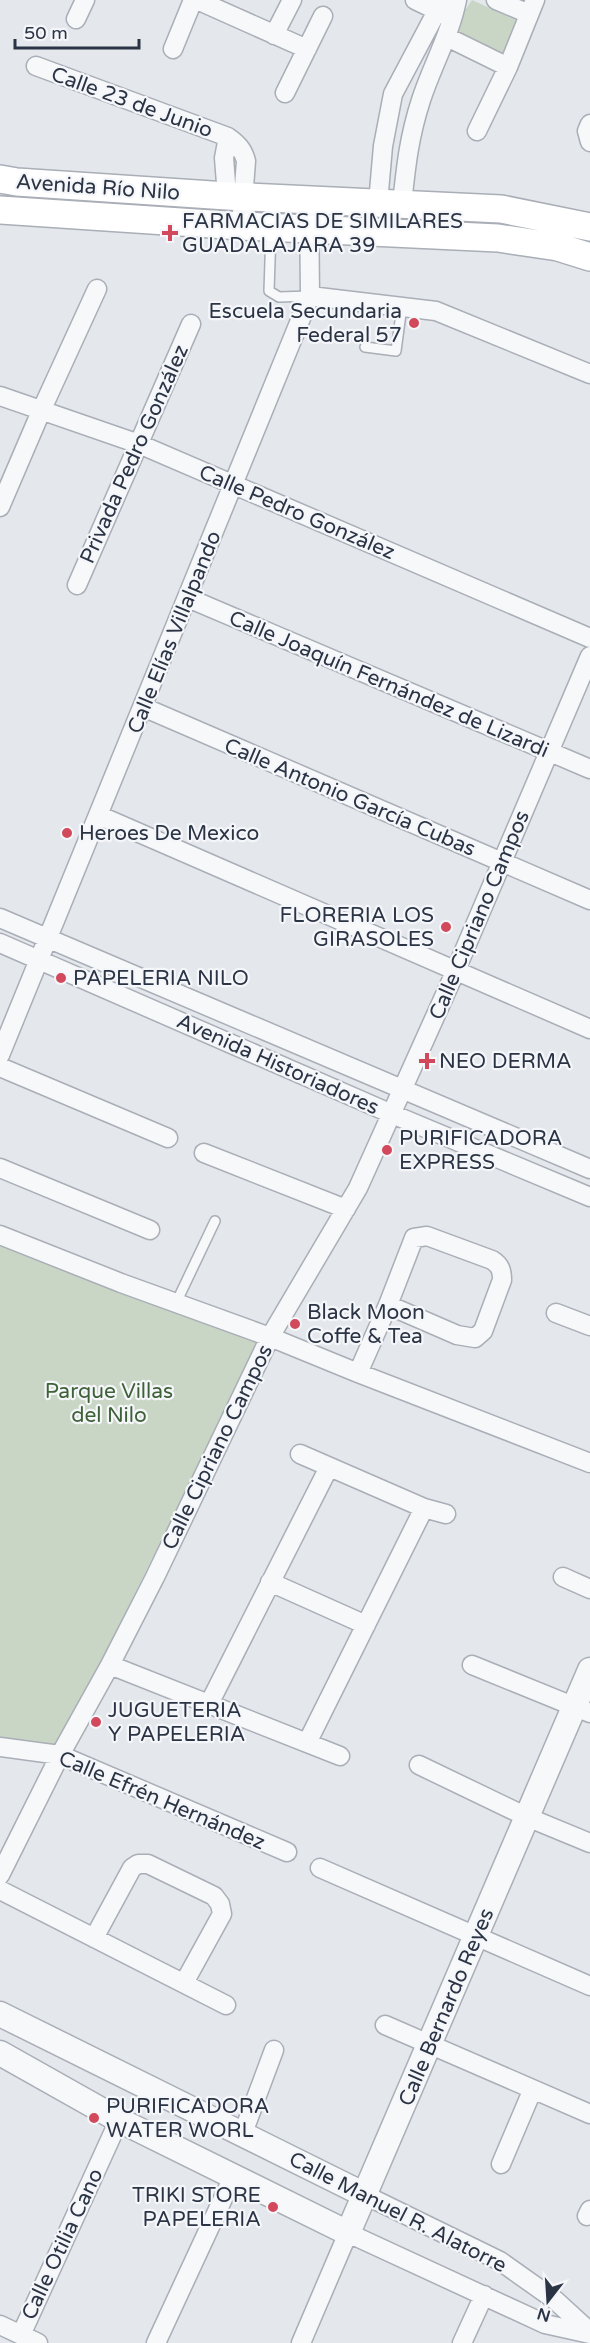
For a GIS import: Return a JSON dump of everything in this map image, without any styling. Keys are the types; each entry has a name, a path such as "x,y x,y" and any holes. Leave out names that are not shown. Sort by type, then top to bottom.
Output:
{"main road":[{"name":"Avenida Río Nilo","path":"0,179 235,197 501,209 590,227"},
{"name":"Avenida Río Nilo","path":"0,210 270,228 498,238 558,248 590,257"}],"street":[{"path":"76,19 85,0"},
{"path":"173,49 195,0 307,50"},
{"path":"274,35 292,0"},
{"path":"415,0 447,10"},
{"path":"390,203 383,146 396,87 447,10 457,0"},
{"path":"477,131 508,67 532,7 496,0"},
{"path":"390,203 422,98 447,37 447,10"},
{"path":"285,93 323,15"},
{"path":"447,37 508,67"},
{"name":"Calle 23 de Junio","path":"36,66 228,137 237,143 246,161 235,197 241,226"},
{"name":"Calle Elías Villalpando","path":"0,1055 310,297 309,200"},
{"path":"0,507 97,289"},
{"path":"310,297 436,311 590,374"},
{"name":"Privada Pedro González","path":"77,585 191,324"},
{"name":"Calle Pedro González","path":"0,396 138,444 590,638"},
{"name":"Calle Joaquín Fernández de Lizardi","path":"188,598 590,770"},
{"name":"Calle Cipriano Campos","path":"0,1875 60,1755 110,1665 270,1337 346,1209 392,1114 590,656"},
{"name":"Calle Antonio García Cubas","path":"143,707 590,900"},
{"path":"99,815 590,1029"},
{"name":"Avenida Historiadores","path":"0,918 590,1169"},
{"name":"Avenida Historiadores","path":"0,943 392,1114 590,1197"},
{"path":"0,1067 168,1138"},
{"path":"204,1153 346,1209"},
{"path":"0,1168 150,1230"},
{"path":"0,1235 590,1462"},
{"path":"358,1373 414,1238 427,1236 492,1260 500,1267 502,1280 483,1331 475,1338 457,1335 388,1305"},
{"path":"556,1312 590,1326"},
{"path":"300,1454 424,1508 446,1514"},
{"path":"209,1704 328,1467"},
{"path":"307,1743 424,1508"},
{"path":"563,1577 590,1589"},
{"path":"270,1582 366,1625"},
{"path":"110,1665 340,1756"},
{"path":"472,1665 582,1710"},
{"name":"Calle Bernardo Reyes","path":"301,2343 527,1816 582,1710 590,1670"},
{"name":"Calle Efrén Hernández","path":"0,1747 60,1755 287,1852"},
{"path":"418,1765 590,1843"},
{"path":"94,1938 132,1868 138,1864 148,1864 214,1896 220,1904 222,1914 184,1983"},
{"path":"320,1868 590,1986"},
{"path":"0,1890 226,2005"},
{"name":"Calle Manuel R. Alatorre","path":"0,2014 500,2261 555,2300 590,2333"},
{"path":"385,2025 532,2091 590,2114"},
{"path":"243,2133 274,2050"},
{"name":"Calle Manuel R. Alatorre","path":"0,2053 119,2120 348,2233 545,2324 590,2333"},
{"path":"501,2164 532,2091"},
{"name":"Calle Otilia Cano","path":"21,2335 119,2120"},
{"path":"156,2343 233,2177"},
{"path":"462,2343 484,2295"},
{"path":"0,2325 38,2343"}],"lane":[{"path":"272,198 269,291 279,297 310,297"},
{"path":"365,347 396,351 402,306"},
{"path":"176,1303 215,1221"}],"green space":[{"path":"472,0 518,21 502,59 451,37 457,22"},
{"name":"Parque Villas del Nilo","path":"0,1243 261,1341 57,1749 0,1743"}],"place":[{"name":"FARMACIAS DE SIMILARES GUADALAJARA 39","path":"170,233"},
{"name":"Escuela Secundaria Federal 57","path":"414,323"},
{"name":"Heroes De Mexico","path":"67,833"},
{"name":"FLORERIA LOS GIRASOLES","path":"446,927"},
{"name":"PAPELERIA NILO","path":"61,978"},
{"name":"NEO DERMA","path":"427,1061"},
{"name":"PURIFICADORA EXPRESS","path":"387,1150"},
{"name":"Black Moon Coffe & Tea","path":"295,1324"},
{"name":"JUGUETERIA Y PAPELERIA","path":"96,1722"},
{"name":"PURIFICADORA WATER WORL","path":"94,2118"},
{"name":"TRIKI STORE PAPELERIA","path":"273,2207"}]}
